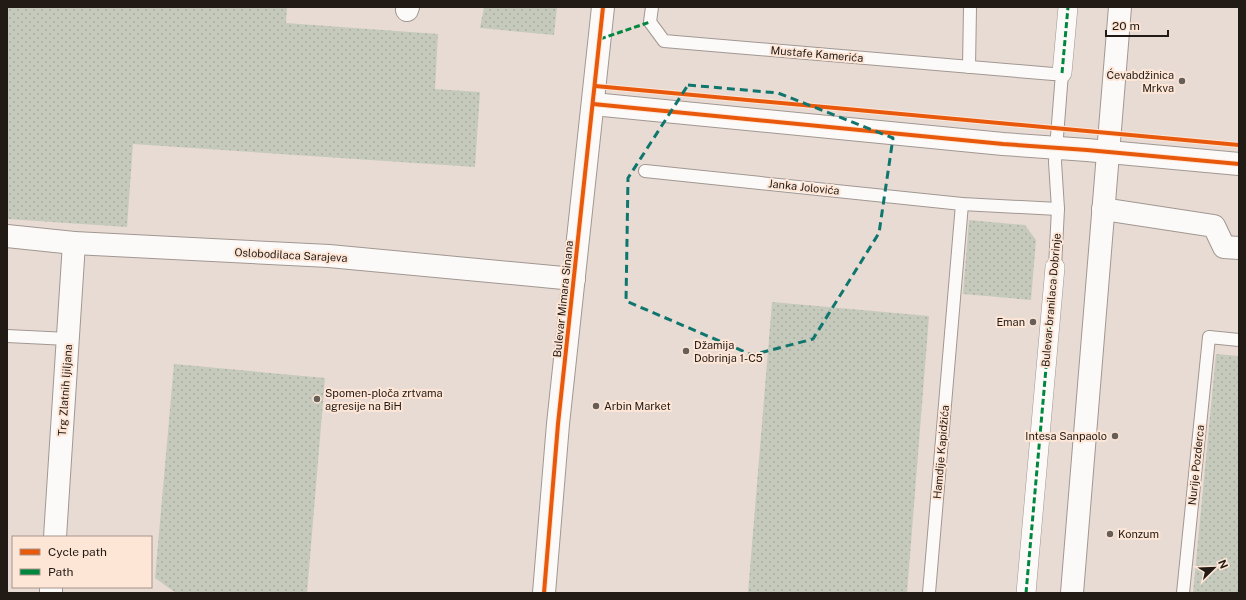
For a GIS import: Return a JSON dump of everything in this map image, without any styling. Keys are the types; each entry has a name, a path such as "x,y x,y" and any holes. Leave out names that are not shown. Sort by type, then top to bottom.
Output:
{"street":[{"name":"Bulevar Mimara Sinana","path":"544,593 558,424 603,7"},
{"name":"Bulevar branilaca Dobrinje","path":"1062,73 1068,7"},
{"path":"1072,593 1120,7"},
{"path":"593,104 1003,144 1239,164"},
{"path":"1103,209 1214,226 1232,247"},
{"name":"Oslobodilaca Sarajeva","path":"7,236 74,243 329,256 574,279"},
{"name":"Trg Zlatnih ljiljana","path":"55,536 74,243"},
{"name":"Bulevar branilaca Dobrinje","path":"1026,593 1055,267"}],"lane":[{"name":"Mustafe Kamerića","path":"652,7 650,22 664,41 1053,74 1062,73"},
{"path":"969,67 970,7"},
{"name":"Bulevar branilaca Dobrinje","path":"1055,267 1058,210 1055,162 1062,73"},
{"name":"Janka Jolovića","path":"646,171 962,204 1058,210"},
{"name":"Hamdije Kapidžića","path":"929,593 962,204"},
{"path":"7,336 68,338"},
{"name":"Nurije Pozderca","path":"1183,593 1209,338 1239,340"}],"highlighted area":[{"path":"688,85 778,93 893,138 879,233 813,339 752,355 626,301 628,178"}],"shaded area":[{"path":"7,7 287,7 286,23 438,34 435,89 480,92 475,167 133,144 127,227 7,219"},
{"path":"484,7 557,7 554,35 480,28"},
{"path":"969,220 1025,225 1036,240 1031,300 963,294"},
{"path":"772,302 929,316 907,593 748,593"},
{"path":"1216,354 1239,356 1239,593 1193,593"},
{"path":"174,364 325,378 307,593 176,593 155,578"}],"marked path":[{"path":"1062,73 1068,7"},
{"path":"600,39 650,22"},
{"path":"1026,593 1055,267"}],"cycle path":[{"path":"544,593 558,424 603,7"},
{"path":"595,86 1239,145"},
{"path":"593,104 1003,144 1239,164"}],"place":[{"name":"Ćevabdžinica Mrkva","path":"1182,81"},
{"name":"Eman","path":"1033,322"},
{"name":"Džamija Dobrinja 1-C5","path":"686,351"},
{"name":"Spomen-ploča zrtvama agresije na BiH","path":"317,399"},
{"name":"Arbin Market","path":"596,406"},
{"name":"Intesa Sanpaolo","path":"1115,436"},
{"name":"Konzum","path":"1110,534"}]}
